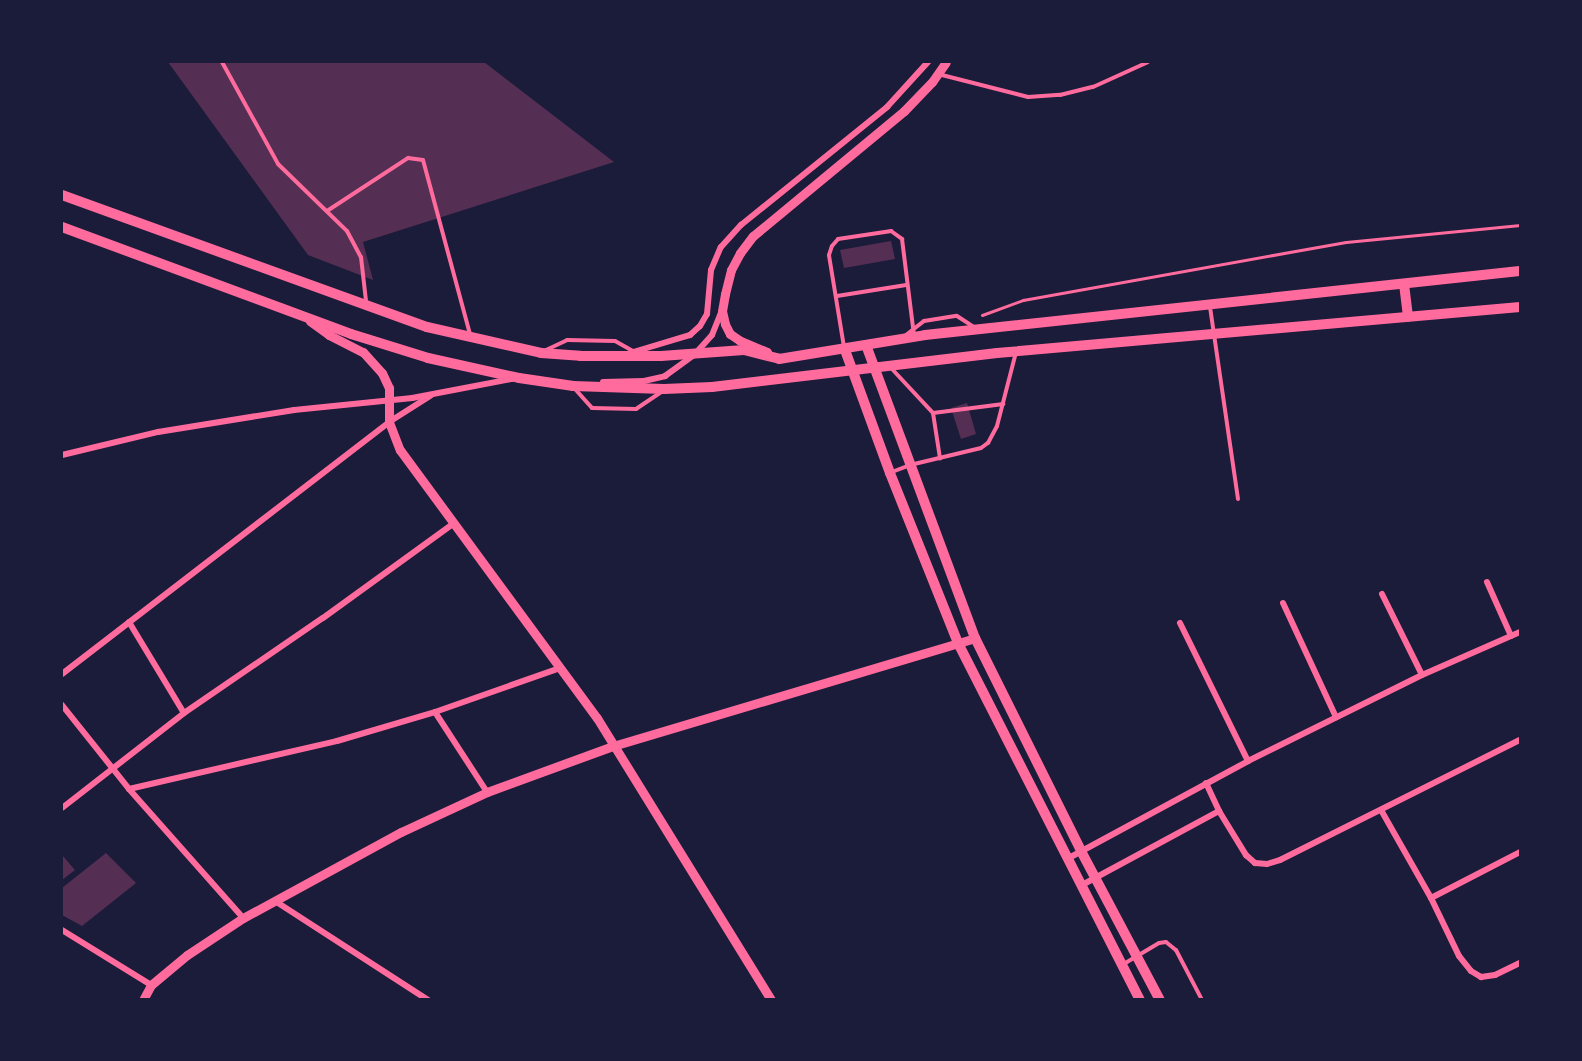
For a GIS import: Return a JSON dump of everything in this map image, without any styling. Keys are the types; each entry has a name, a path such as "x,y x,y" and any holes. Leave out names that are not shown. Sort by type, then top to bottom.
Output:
{"main road":[{"path":"62,195 427,327 541,353 619,357 639,354 694,355 744,350 783,359 901,339 913,332 980,331 1521,271"},
{"path":"62,227 306,317 428,358 519,378 570,385 664,389 712,387 873,366 1016,351 1521,307"},
{"path":"1404,284 1408,317"},
{"path":"866,345 975,638 1081,851 1160,999"},
{"path":"844,350 958,643 1140,999"}],"street":[{"path":"639,354 690,335 700,326 707,314 711,270 721,247 741,225 887,107 928,62"},
{"path":"570,385 644,381 665,376 694,355 712,335 722,311 731,270 753,236 904,111 946,62"},
{"path":"722,311 730,334 783,359"},
{"path":"306,317 329,335 363,352 374,361 389,388 391,421 400,450 560,668 613,746 771,999"},
{"path":"62,455 158,432 294,410 432,394 519,378"},
{"path":"62,674 391,421 432,394"},
{"path":"62,808 184,713 323,618 454,523"},
{"path":"1487,582 1511,636"},
{"path":"1382,594 1422,675"},
{"path":"1283,603 1336,717"},
{"path":"129,622 184,713"},
{"path":"1180,622 1248,760"},
{"path":"1067,859 1248,760 1422,675 1521,632"},
{"path":"143,999 151,985 187,955 243,918 401,832 487,792 613,746 975,638"},
{"path":"129,789 337,741 435,712 560,668"},
{"path":"62,705 129,789 243,918"},
{"path":"435,712 487,792"},
{"path":"1206,783 1219,811 1246,855 1255,863 1280,860 1521,740"},
{"path":"1381,810 1431,898 1459,956 1471,971 1481,976 1494,975 1521,963"},
{"path":"1082,885 1219,811"},
{"path":"1431,898 1521,852"},
{"path":"275,901 428,999"},
{"path":"62,930 151,985"}],"lane":[{"path":"222,62 278,164 347,231 361,257 366,305"},
{"path":"937,74 1011,93 1039,96 1060,95 1093,87 1148,62"},
{"path":"327,211 408,158 423,160 465,307 471,338"},
{"path":"844,350 829,255 838,239 891,231 902,239 913,332"},
{"path":"837,296 906,285"},
{"path":"1210,306 1238,499"},
{"path":"913,332 924,321 957,316 980,331"},
{"path":"541,353 567,340 615,341 639,354"},
{"path":"890,473 910,465 981,448 988,443 994,435 1016,351"},
{"path":"889,365 933,413 940,458"},
{"path":"570,385 592,408 636,409 664,389"},
{"path":"933,413 1003,404"},
{"path":"1122,964 1159,943 1171,944 1203,999"}],"path":[{"path":"964,321 1023,300 1334,244 1521,225"}],"building":[{"path":"168,62 484,62 614,162 363,242 373,280 308,255"},
{"path":"891,241 895,259 844,268 840,250"},
{"path":"967,403 976,434 961,439 951,408"},
{"path":"106,853 136,883 82,926 62,915 62,888"},
{"path":"62,855 75,870 62,880"}]}
